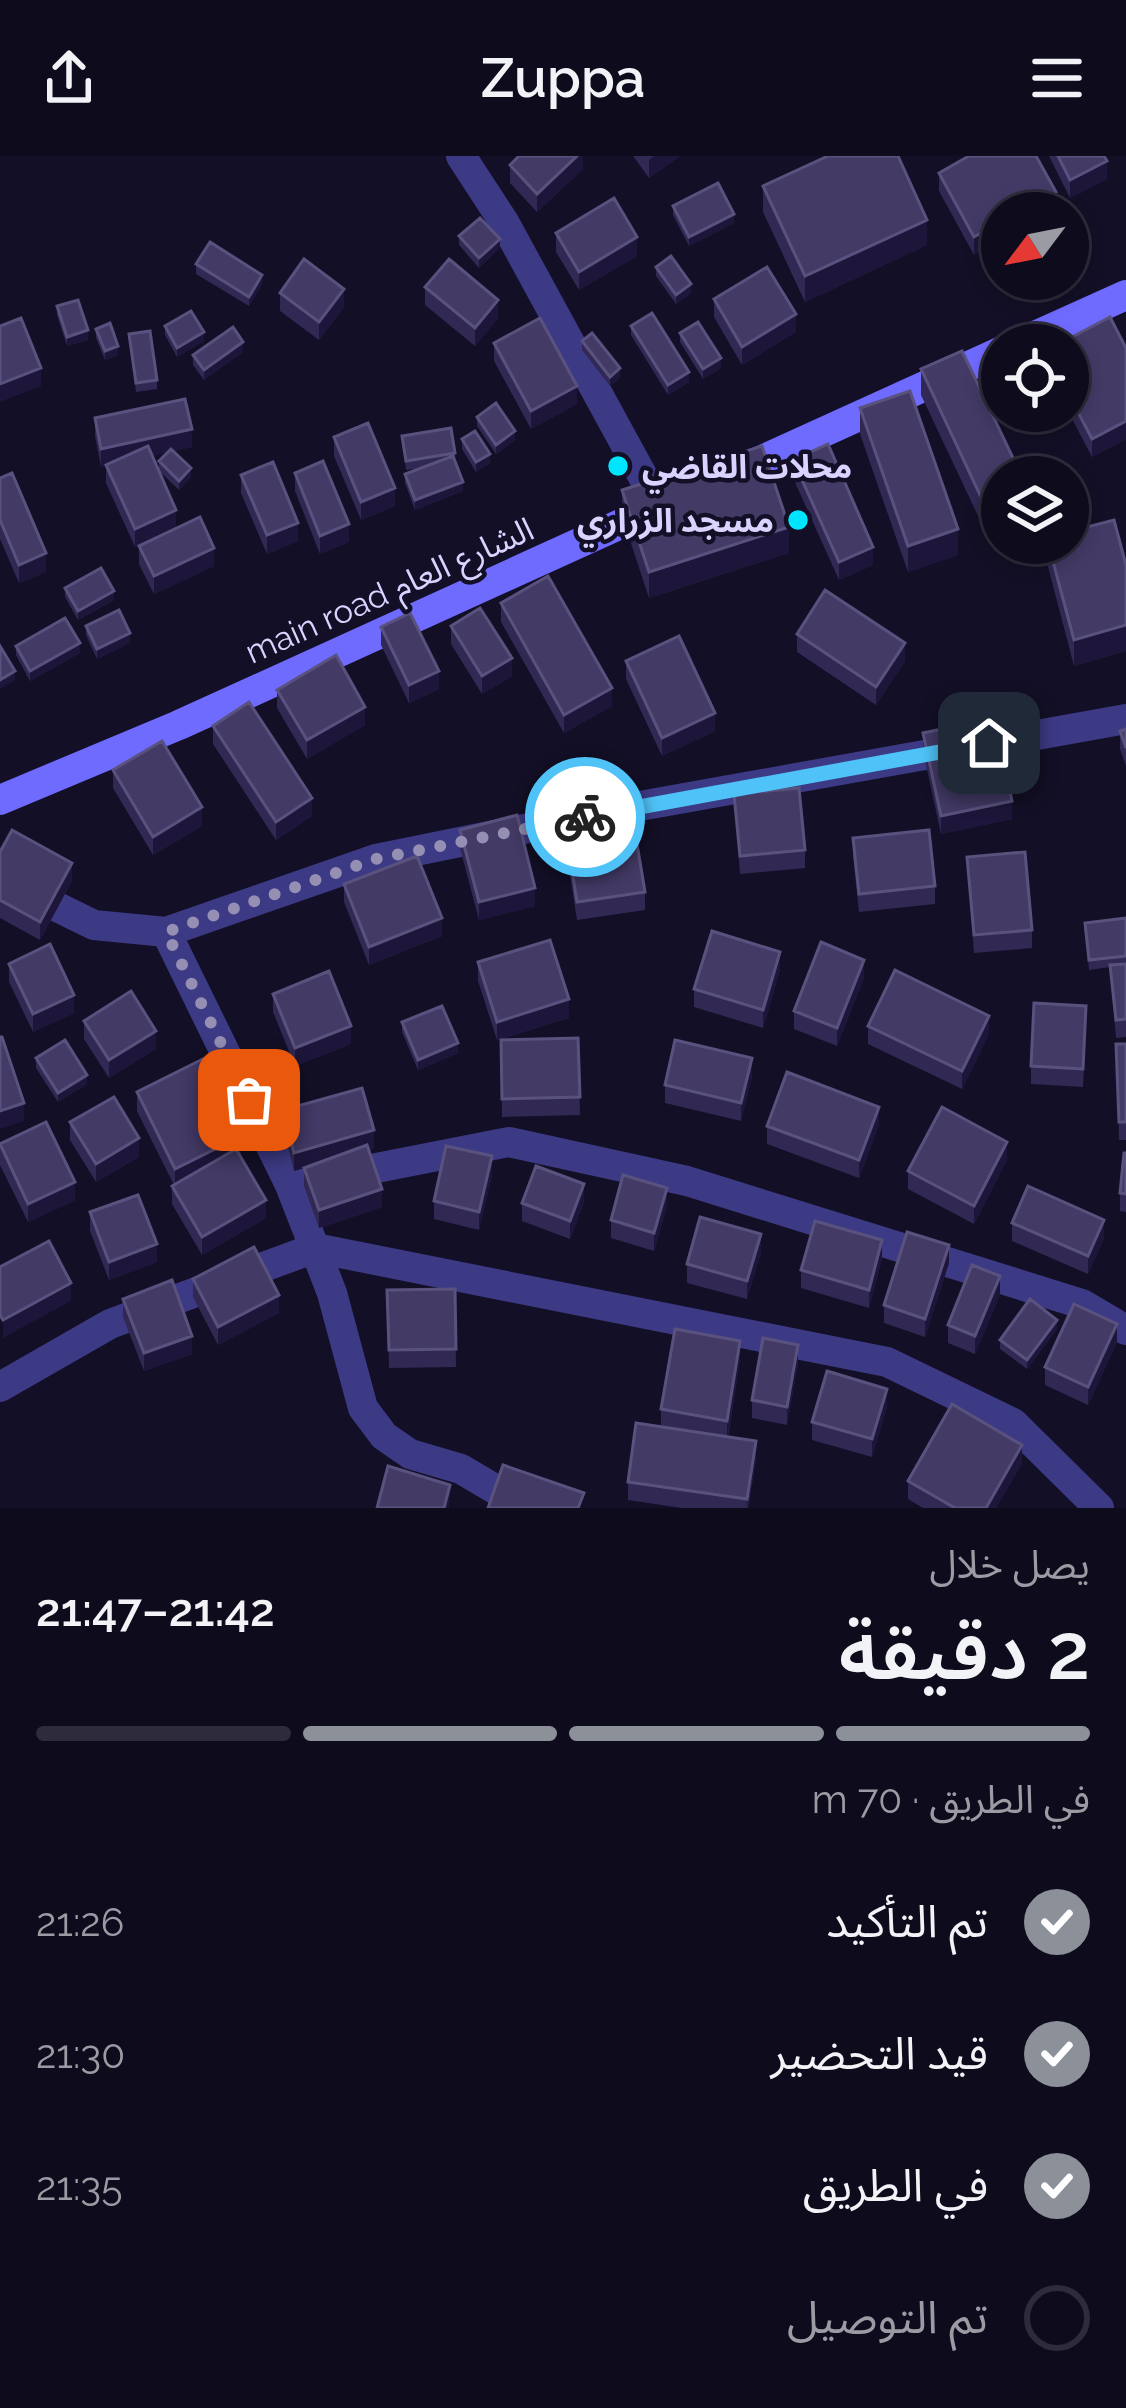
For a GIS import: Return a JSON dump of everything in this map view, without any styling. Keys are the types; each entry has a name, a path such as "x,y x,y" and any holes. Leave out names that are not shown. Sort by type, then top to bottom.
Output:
{"main road":[{"path":"1062,324 1126,295"},
{"name":"main road الشارع العام","path":"0,800 179,724 981,361"}],"street":[{"path":"461,156 681,497"},
{"path":"0,879 94,925 166,932 376,859 622,809 1126,719"},
{"path":"166,932 290,1185 332,1293 363,1408 384,1436 410,1454 461,1469 527,1508"},
{"path":"290,1185 509,1142 687,1181 1082,1304 1126,1330"},
{"path":"0,1387 110,1324 315,1248 886,1362 1013,1423 1099,1508"}],"building":[{"path":"519,156 577,156 537,194 510,165"},
{"path":"828,156 898,156 927,220 805,276 763,186"},
{"path":"969,156 1036,156 1056,192 981,192 981,233 974,237 939,173"},
{"path":"1058,156 1104,156 1107,161 1070,180"},
{"path":"718,183 734,214 689,237 673,206"},
{"path":"614,198 637,237 579,272 556,233"},
{"path":"480,218 500,239 479,258 459,236"},
{"path":"210,242 262,275 249,297 196,264"},
{"path":"671,256 691,284 676,295 656,267"},
{"path":"304,259 344,289 319,322 280,293"},
{"path":"449,259 498,300 475,328 425,287"},
{"path":"767,267 796,314 742,347 714,299"},
{"path":"78,300 88,330 67,337 57,306"},
{"path":"191,311 204,332 177,348 165,326"},
{"path":"652,313 689,372 668,385 631,326"},
{"path":"1110,317 1126,348 1126,421 1092,439 1088,432 1089,328"},
{"path":"21,318 41,368 0,384 0,326"},
{"path":"540,318 577,386 531,411 494,343"},
{"path":"698,322 721,358 703,369 680,333"},
{"path":"110,323 118,346 105,351 96,329"},
{"path":"233,327 243,342 204,370 193,355"},
{"path":"150,331 157,380 136,383 129,334"},
{"path":"592,333 620,368 610,377 582,341"},
{"path":"962,351 981,391 981,432 1001,432 1012,456 981,456 981,497 921,369"},
{"path":"910,391 958,529 908,546 860,408"},
{"path":"185,399 192,429 101,449 95,418"},
{"path":"496,403 515,431 496,445 477,417"},
{"path":"368,423 395,488 361,502 334,437"},
{"path":"451,428 455,453 406,461 402,436"},
{"path":"475,431 490,454 476,462 462,439"},
{"path":"828,444 873,547 839,562 793,460"},
{"path":"148,446 176,510 135,529 106,465"},
{"path":"762,446 789,527 649,572 622,490"},
{"path":"171,449 191,468 179,481 159,461"},
{"path":"453,456 463,482 415,500 405,474"},
{"path":"323,461 349,524 320,536 295,473"},
{"path":"273,462 298,523 267,535 241,475"},
{"path":"12,473 46,553 19,565 0,520 0,478"},
{"path":"200,517 214,548 154,576 139,546"},
{"path":"1114,520 1126,565 1126,625 1074,640 1054,564 1089,564 1089,527"},
{"path":"101,568 114,591 78,611 65,588"},
{"path":"548,576 612,688 564,715 501,603"},
{"path":"825,590 905,643 876,687 797,634"},
{"path":"480,608 512,658 482,676 451,626"},
{"path":"119,610 130,633 97,649 86,626"},
{"path":"410,613 439,671 409,685 381,627"},
{"path":"65,618 80,643 30,671 16,646"},
{"path":"679,636 715,713 662,738 626,661"},
{"path":"0,646 15,671 0,680"},
{"path":"336,655 365,707 307,740 277,690"},
{"path":"249,702 312,798 276,822 213,726"},
{"path":"995,718 1012,801 941,816 923,733"},
{"path":"162,741 202,807 153,837 113,770"},
{"path":"799,788 805,850 740,856 734,794"},
{"path":"631,808 645,892 577,902 564,819"},
{"path":"517,815 535,888 479,902 460,830"},
{"path":"12,830 72,863 40,922 0,900 0,852"},
{"path":"929,830 935,886 859,894 853,838"},
{"path":"1025,852 1032,930 974,935 967,857"},
{"path":"417,856 442,918 369,947 344,884"},
{"path":"1126,918 1126,956 1089,960 1085,923"},
{"path":"712,931 780,952 763,1010 694,989"},
{"path":"550,940 569,999 497,1022 478,962"},
{"path":"821,942 864,960 837,1028 794,1011"},
{"path":"50,944 74,995 33,1014 9,964"},
{"path":"1126,964 1126,1019 1116,1020 1110,965"},
{"path":"895,970 989,1016 962,1071 868,1026"},
{"path":"329,971 351,1026 295,1048 273,994"},
{"path":"131,991 156,1031 109,1060 84,1021"},
{"path":"1034,1003 1086,1006 1083,1069 1031,1066"},
{"path":"442,1006 458,1043 418,1060 402,1022"},
{"path":"0,1037 24,1103 0,1111"},
{"path":"578,1038 580,1097 502,1099 501,1040"},
{"path":"65,1040 87,1075 58,1093 36,1058"},
{"path":"675,1040 752,1058 741,1103 665,1085"},
{"path":"1116,1044 1126,1044 1126,1122 1119,1122"},
{"path":"203,1059 241,1136 175,1169 137,1092"},
{"path":"787,1072 879,1107 859,1160 767,1126"},
{"path":"362,1088 374,1130 294,1153 283,1110"},
{"path":"114,1097 139,1138 96,1164 70,1122"},
{"path":"942,1107 1007,1142 974,1206 908,1171"},
{"path":"46,1122 75,1182 28,1204 0,1144"},
{"path":"367,1145 382,1189 319,1210 304,1168"},
{"path":"446,1146 492,1156 479,1212 434,1201"},
{"path":"236,1149 266,1200 202,1237 172,1186"},
{"path":"1126,1153 1126,1194 1120,1193"},
{"path":"536,1166 584,1184 570,1221 522,1203"},
{"path":"623,1175 667,1188 654,1233 611,1220"},
{"path":"1028,1186 1104,1220 1088,1256 1012,1223"},
{"path":"138,1195 157,1244 109,1262 90,1212"},
{"path":"700,1217 761,1234 747,1281 687,1264"},
{"path":"815,1221 882,1240 869,1290 801,1270"},
{"path":"907,1232 949,1245 925,1319 884,1305"},
{"path":"49,1241 71,1283 3,1320 0,1267"},
{"path":"254,1247 279,1295 218,1327 193,1279"},
{"path":"972,1265 1000,1276 975,1336 948,1325"},
{"path":"172,1280 192,1336 144,1353 123,1299"},
{"path":"455,1289 456,1349 389,1350 387,1290"},
{"path":"1030,1299 1057,1320 1027,1360 1000,1340"},
{"path":"1074,1304 1117,1324 1088,1387 1045,1367"},
{"path":"675,1329 740,1341 727,1421 661,1409"},
{"path":"763,1338 798,1345 787,1407 752,1400"},
{"path":"827,1371 887,1389 872,1439 812,1422"},
{"path":"952,1404 1022,1445 986,1508 955,1508 908,1481"},
{"path":"636,1423 756,1441 747,1499 628,1482"},
{"path":"503,1465 584,1493 578,1508 488,1508"},
{"path":"388,1466 450,1485 444,1508 377,1508"}],"way so far":[{"path":"249,1100 166,932 376,859 585,817"}],"place":[{"name":"محلات القاضي","path":"618,466"},
{"name":"مسجد الزراري","path":"798,520"}],"route":[{"path":"585,817 989,743"}]}
